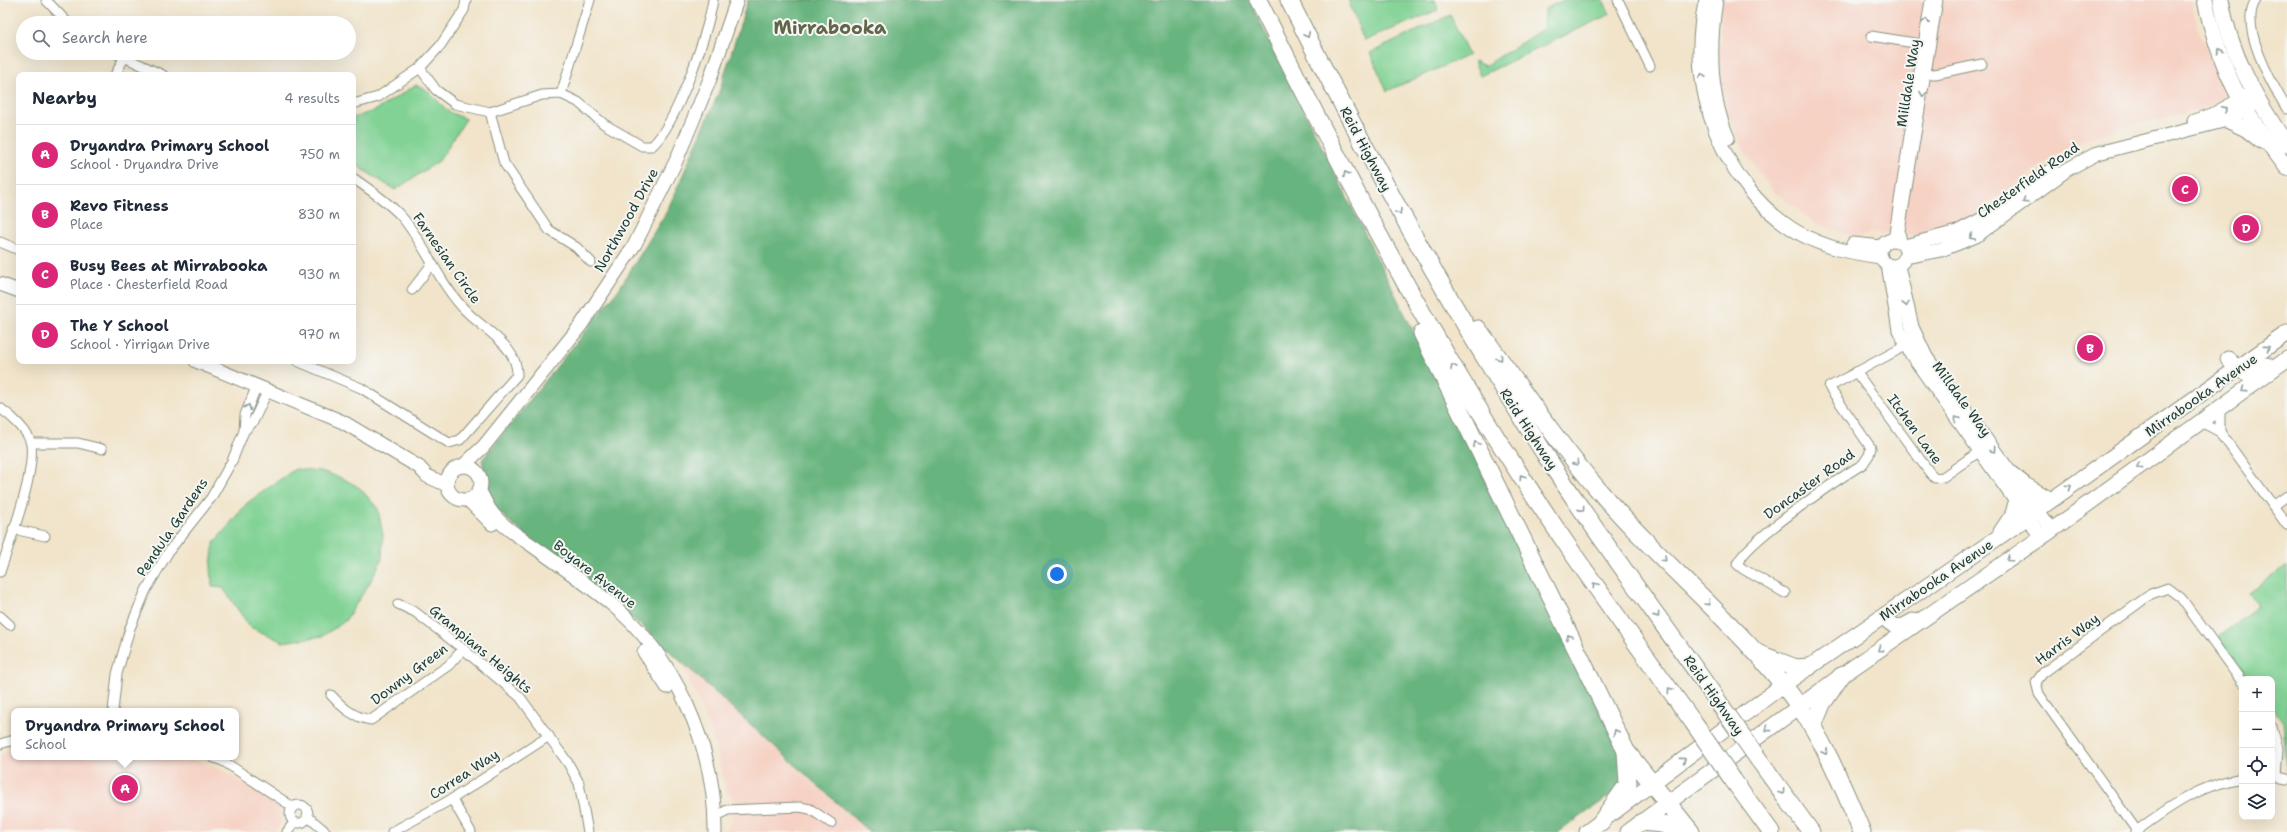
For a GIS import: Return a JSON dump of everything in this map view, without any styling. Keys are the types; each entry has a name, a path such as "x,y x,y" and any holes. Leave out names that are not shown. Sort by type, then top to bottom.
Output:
{"highway":[{"name":"Reid Highway","path":"1258,0 1364,208 1421,312 1476,405 1570,551 1771,832"},
{"name":"Reid Highway","path":"1290,0 1370,160 1419,248 1503,388 1551,464 1811,832"},
{"path":"1364,208 1449,391 1626,751 1691,832"},
{"path":"1419,248 1596,488 1634,529 1681,574 1755,652 1799,706 1813,726 1862,832"},
{"path":"1755,652 1796,668 1809,667"},
{"path":"1813,726 1822,704 1841,676"},
{"path":"1601,822 1628,784 1626,751"},
{"path":"1642,822 1662,824 1681,832"}],"main road":[{"path":"2205,0 2222,57 2282,150 2287,168"},
{"path":"2221,0 2250,101"},
{"path":"2227,120 2282,150"},
{"name":"Mirrabooka Avenue","path":"1587,832 1783,685 2175,413 2232,364 2287,333"},
{"path":"2232,364 2241,372 2254,374 2279,356 2287,354"},
{"name":"Mirrabooka Avenue","path":"1628,832 1799,706 2047,534 2175,439 2220,409 2287,359"},
{"path":"2175,413 2178,425 2175,439"},
{"path":"2010,473 2025,485 2051,500"},
{"path":"1994,540 2012,515 2016,502"},
{"path":"1885,615 1892,625 1900,628 1949,601"}],"street":[{"path":"46,0 61,16"},
{"path":"356,103 378,97 420,68 440,46 464,10 466,0"},
{"path":"561,94 590,0"},
{"path":"420,68 436,90 455,104 490,112 542,94 561,94 578,102 604,124 642,146 652,146 666,131 695,64 713,0"},
{"path":"1618,0 1650,66"},
{"name":"Chesterfield Road","path":"1706,0 1700,40 1701,74 1712,122 1722,134"},
{"name":"Chesterfield Road","path":"1716,0 1712,26 1713,78 1722,134 1736,173 1756,200 1786,224 1852,252 1894,253 1941,250 1976,236 2068,169 2098,153 2227,120 2250,101"},
{"name":"Milldale Way","path":"1930,0 1926,45 1894,253 1899,330 1912,356 2016,502 2032,513"},
{"name":"Milldale Way","path":"1926,45 1938,0"},
{"path":"2256,0 2251,10 2252,32 2272,84 2287,109"},
{"name":"Northwood Drive","path":"464,465 484,446 580,325 635,244 679,154 710,79 736,1"},
{"path":"1871,36 1926,45"},
{"path":"117,72 123,60"},
{"path":"129,60 156,72"},
{"path":"1922,73 1935,74 1982,64"},
{"name":"Chesterfield Road","path":"1894,253 1957,232 1988,216 2055,168 2093,147 2200,119 2250,101"},
{"path":"490,112 504,162 549,230 576,248 592,262"},
{"name":"Farnesian Circle","path":"304,364 361,388 449,443 460,440 517,375 518,364 509,348 477,322 460,305 400,216 356,180"},
{"path":"0,242 16,249"},
{"name":"Milldale Way","path":"1894,253 1912,327 1926,357 2010,473 2032,513 2047,534"},
{"path":"412,290 432,264"},
{"path":"0,284 16,290"},
{"name":"Doncaster Road","path":"1785,593 1757,578 1737,564 1740,557 1768,532 1863,464 1869,455 1871,448 1829,387 1907,345"},
{"path":"204,364 263,387 343,422 419,467 426,476 448,479"},
{"name":"Itchen Lane","path":"1856,372 1935,478 1943,477 1980,451"},
{"name":"Pendula Gardens","path":"113,708 117,674 130,628 146,590 169,551 211,498 232,461 244,431 245,415 263,387"},
{"path":"0,408 15,419 31,443 30,467 14,529 0,572"},
{"path":"2220,409 2220,432"},
{"path":"2201,422 2220,432 2287,525"},
{"path":"31,443 78,444 102,449"},
{"name":"Northwood Drive","path":"477,472 484,446"},
{"path":"464,465 477,472 481,481 479,490 468,500 453,496 448,479 454,469 464,465"},
{"name":"Boyare Avenue","path":"479,490 493,514 512,532 610,603 649,643 674,681 695,726 709,772 716,817 715,832"},
{"path":"2273,506 2287,496"},
{"name":"Boyare Avenue","path":"468,500 513,542 599,604 620,624 648,657 668,688 694,750 705,798 707,832"},
{"path":"14,529 45,536"},
{"name":"Harris Way","path":"2136,831 2039,694 2036,682 2043,673 2152,594 2168,588 2181,598 2239,678"},
{"name":"Grampians Heights","path":"398,604 415,612 464,649 520,697 568,763 579,783 588,832"},
{"path":"0,616 10,625"},
{"name":"Downy Green","path":"331,695 343,708 354,715 359,718 371,720 449,665 464,649"},
{"name":"Correa Way","path":"392,832 452,799 549,736"},
{"path":"2275,738 2278,750 2275,770"},
{"path":"0,744 11,741"},
{"path":"220,760 293,807 302,806 307,810 307,816 302,822 294,822"},
{"path":"2275,776 2287,779"},
{"path":"2136,831 2190,794 2216,784 2239,779"},
{"path":"452,799 471,832"},
{"path":"713,801 727,810"},
{"path":"293,807 290,816 294,822"},
{"path":"716,817 727,810 800,807 810,809 831,823"},
{"path":"307,816 326,832"},
{"path":"286,832 294,822"}],"shaded area":[{"path":"1724,0 2191,0 2198,28 2224,92 2223,98 2206,108 2123,128 2084,140 2057,154 1963,223 1923,236 1874,232 1858,238 1815,223 1772,190 1744,151 1727,112 1719,68 1721,8"},
{"path":"2248,216 2258,229 2244,240 2234,226"},
{"path":"677,657 817,787 869,832 727,832 727,828 734,819 733,798 726,791 712,734 686,672"},
{"path":"11,751 11,760 194,760 221,769 278,806 282,823 274,832 0,832 0,754"}],"green space":[{"path":"748,0 1249,0 1635,778 1559,832 869,832 643,627 518,529 492,506 482,460 619,289 667,211 719,92"},
{"path":"1348,0 1435,0 1438,10 1364,41"},
{"path":"1563,0 1603,0 1610,14 1480,76 1474,61 1485,66 1544,28 1545,9"},
{"path":"1450,15 1469,55 1387,91 1370,53"},
{"path":"416,85 427,90 449,112 466,119 439,161 395,190 356,164 356,117 376,110"},
{"path":"295,469 321,471 344,479 360,488 378,509 383,535 382,559 369,584 345,621 323,636 283,642 250,627 223,588 212,587 211,565 214,543 247,503"},
{"path":"2287,565 2287,771 2283,722 2275,711 2275,676 2248,676 2218,638 2258,605 2249,592"}],"place":[{"name":"Busy Bees at Mirrabooka","path":"2185,189"},
{"name":"The Y School","path":"2246,228"},
{"name":"Revo Fitness","path":"2090,348"},
{"name":"Dryandra Primary School","path":"125,788"}],"district":[{"name":"Mirrabooka","path":"830,28"}]}
